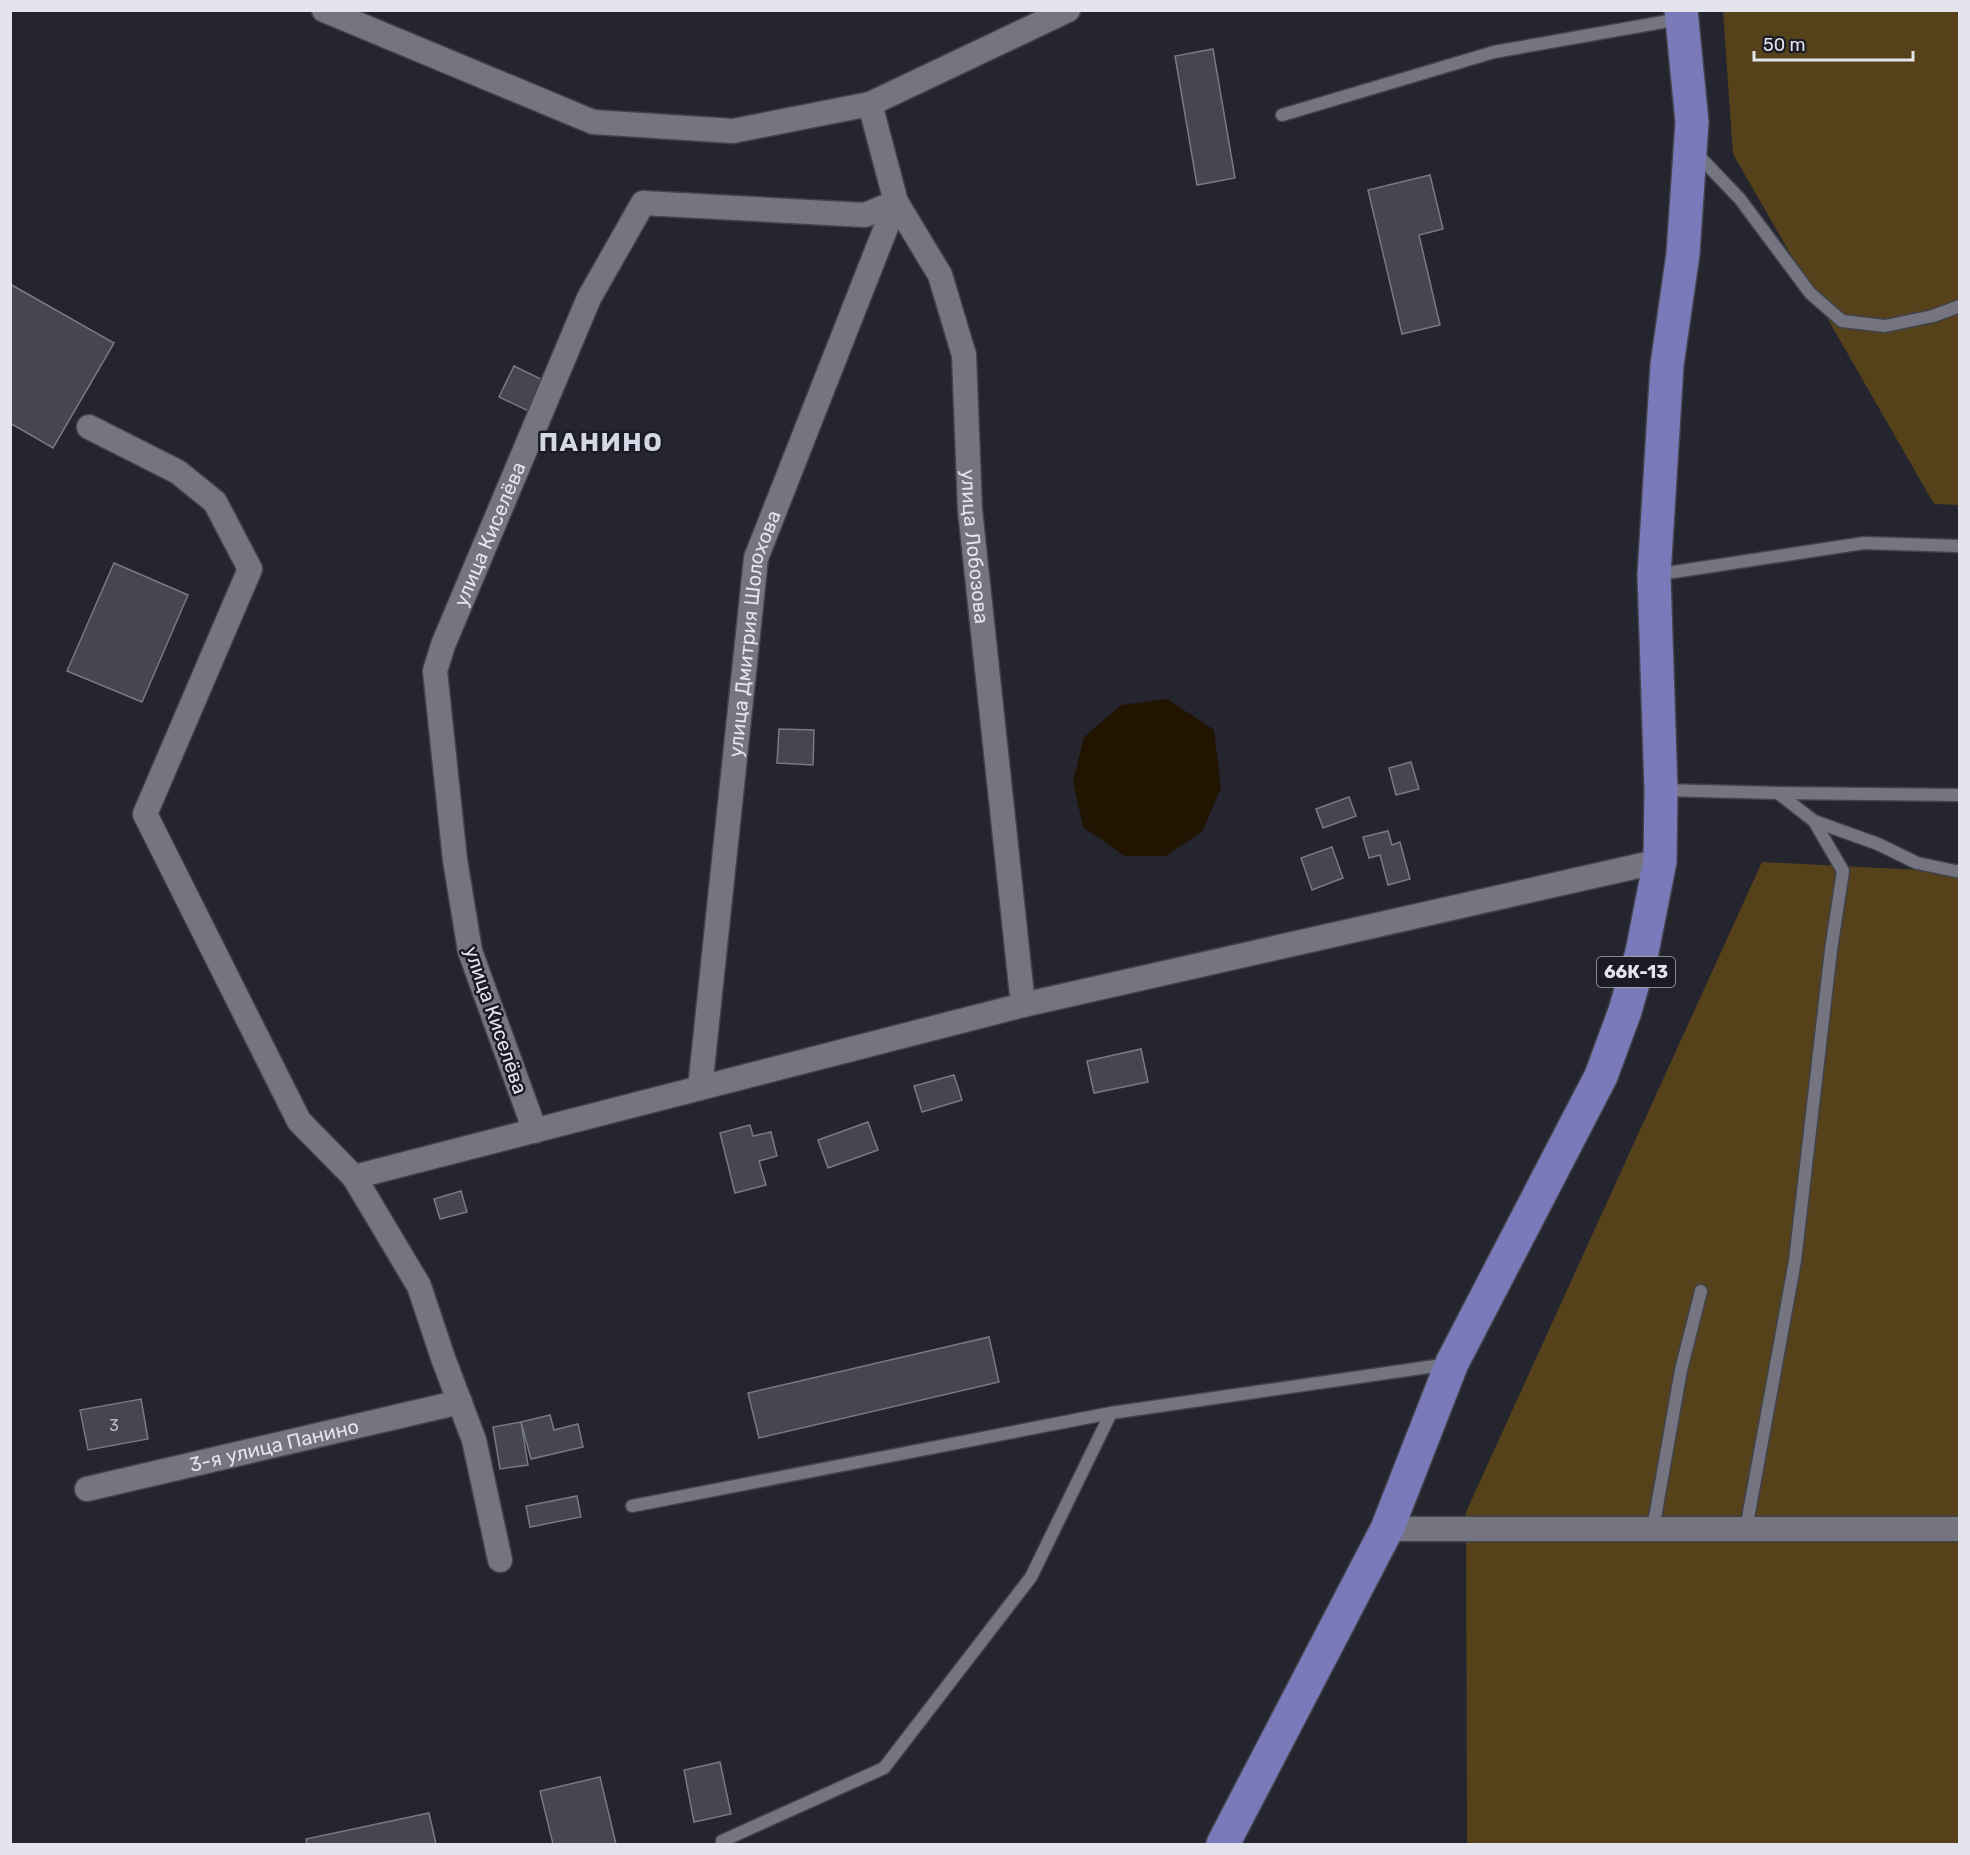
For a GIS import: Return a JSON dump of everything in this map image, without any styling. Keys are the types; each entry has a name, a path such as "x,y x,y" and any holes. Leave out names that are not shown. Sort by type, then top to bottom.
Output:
{"main road":[{"name":"66К-13","path":"1230,1839 1387,1529 1452,1363 1601,1076 1625,1011 1642,952 1660,861 1654,575 1667,365 1683,254 1692,122 1681,15"}],"street":[{"path":"324,10 593,122 733,131 870,104 1068,10"},
{"name":"улица Лобозова","path":"870,104 896,202 940,275 964,355 970,510 1023,1005"},
{"name":"улица Дмитрия Шолохова","path":"700,1088 756,558 896,202"},
{"name":"улица Киселёва","path":"535,1131 470,951 454,860 435,671 443,645 589,298 643,203 865,215 896,202"},
{"path":"89,427 178,472 215,502 249,569 145,814 299,1121 354,1177 419,1286 474,1440 500,1560"},
{"path":"354,1177 1023,1005 1660,861"},
{"name":"3-я улица Панино","path":"87,1489 460,1402"},
{"path":"1387,1529 1959,1529"}],"lane":[{"path":"1282,115 1494,52 1681,15"},
{"path":"1690,146 1740,199 1810,293 1842,321 1885,326 1933,316 1959,306"},
{"path":"1654,575 1864,543 1959,546"},
{"path":"1660,790 1959,795"},
{"path":"1778,793 1814,821 1878,844 1917,863 1959,872"},
{"path":"1746,1529 1795,1261 1843,871 1814,821"},
{"path":"1653,1529 1681,1370 1701,1291"},
{"path":"632,1506 1111,1413 1452,1363"},
{"path":"722,1841 884,1768 1031,1576 1111,1413"}],"shaded area":[{"path":"1723,11 1959,11 1959,505 1934,504 1733,154"},
{"path":"1167,699 1214,730 1221,788 1202,832 1166,856 1125,856 1083,827 1073,781 1084,737 1121,705"},
{"path":"1762,862 1959,872 1959,1844 1467,1844 1466,1512"}],"building":[{"path":"1213,49 1235,178 1197,185 1175,56"},
{"path":"1430,175 1443,229 1419,235 1440,325 1402,334 1368,190"},
{"path":"10,284 114,343 53,448 10,423"},
{"path":"514,366 547,382 533,413 499,397"},
{"path":"114,563 188,595 142,702 67,671"},
{"path":"779,729 814,730 813,765 777,763"},
{"path":"1411,762 1419,789 1396,795 1389,768"},
{"path":"1349,797 1356,816 1323,828 1316,809"},
{"path":"1388,831 1392,845 1400,842 1410,879 1388,885 1380,855 1369,858 1363,837"},
{"path":"1332,847 1343,878 1312,890 1301,858"},
{"path":"1141,1049 1148,1082 1094,1093 1087,1061"},
{"path":"954,1075 962,1100 922,1112 914,1086"},
{"path":"868,1122 878,1150 828,1168 818,1140"},
{"path":"750,1125 753,1136 771,1132 777,1156 759,1161 766,1185 735,1193 720,1133"},
{"path":"461,1191 467,1212 440,1219 434,1199"},
{"path":"989,1337 999,1382 759,1438 748,1393"},
{"path":"141,1399 148,1439 88,1450 80,1410"},
{"path":"550,1415 554,1430 578,1424 583,1447 531,1459 521,1422"},
{"path":"521,1422 528,1465 500,1469 493,1427"},
{"path":"577,1496 581,1517 530,1527 526,1506"},
{"path":"720,1762 731,1814 694,1822 684,1770"},
{"path":"600,1777 616,1844 553,1844 540,1791"},
{"path":"429,1813 436,1844 307,1844 306,1839"}],"district":[{"name":"ПАНИНО","path":"601,442"}]}
